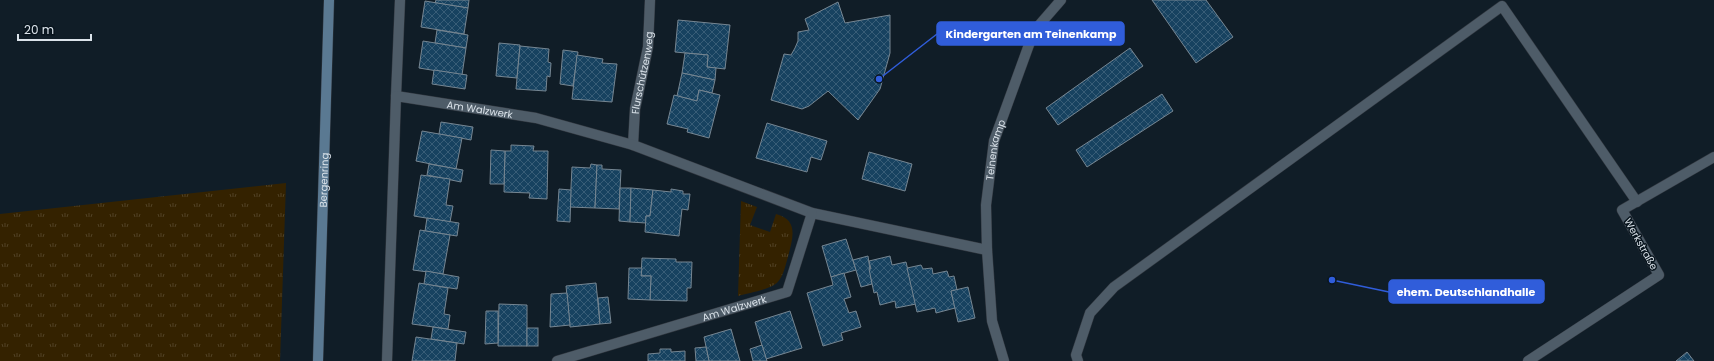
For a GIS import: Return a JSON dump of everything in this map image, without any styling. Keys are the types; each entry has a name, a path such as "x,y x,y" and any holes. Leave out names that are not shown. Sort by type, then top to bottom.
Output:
{"main road":[{"name":"Bergenring","path":"318,361 329,0"}],"street":[{"path":"387,361 400,0"},
{"name":"Flurschützenweg","path":"634,145 635,109 648,47 650,0"},
{"name":"Teinenkamp","path":"1004,361 992,320 987,250 986,205 994,141 1034,31 1061,0"},
{"path":"1078,361 1076,355 1090,313 1114,287 1502,6 1637,202"},
{"name":"Am Walzwerk","path":"396,96 536,118 634,145 812,213 987,250"},
{"name":"Werkstraße","path":"1528,361 1658,275 1622,210 1714,157"},
{"name":"Am Walzwerk","path":"557,361 786,292 812,213"}],"green space":[{"path":"286,183 280,361 0,361 0,214"},
{"path":"741,201 757,207 750,225 770,232 776,214 789,221 792,231 792,238 788,257 780,280 771,287 738,296"}],"building":[{"path":"436,0 469,0 468,8 435,3"},
{"path":"1152,0 1206,0 1233,37 1196,63"},
{"path":"425,1 468,8 464,34 421,27"},
{"path":"838,2 845,23 890,15 890,53 880,89 858,120 828,91 809,106 802,109 771,100 784,54 791,55 798,41 798,32 809,30 805,19"},
{"path":"678,20 730,25 725,69 707,67 708,55 675,52"},
{"path":"437,30 468,35 466,48 435,43"},
{"path":"423,41 466,48 462,75 419,68"},
{"path":"499,43 520,45 517,78 496,76"},
{"path":"520,46 549,49 548,62 551,63 550,77 547,76 546,91 516,89"},
{"path":"1130,48 1143,66 1058,125 1046,108"},
{"path":"563,50 578,52 573,86 560,84"},
{"path":"685,53 708,55 707,67 716,68 715,80 682,73"},
{"path":"577,55 603,59 602,63 617,64 612,102 572,99"},
{"path":"434,70 467,75 465,89 432,84"},
{"path":"682,73 715,80 712,93 699,90 697,101 677,96"},
{"path":"699,90 720,95 709,138 687,132 688,129 667,124 674,95 697,101"},
{"path":"1162,94 1173,111 1087,167 1076,150"},
{"path":"441,122 473,127 471,140 439,134"},
{"path":"767,123 827,141 821,160 811,157 807,172 756,158"},
{"path":"422,131 462,138 456,169 416,161"},
{"path":"511,145 534,146 533,151 548,151 547,199 529,198 530,193 504,192 505,151 511,151"},
{"path":"491,150 505,151 504,184 490,184"},
{"path":"869,152 912,164 905,191 862,179"},
{"path":"429,164 463,170 461,182 427,175"},
{"path":"591,164 597,165 595,208 570,207 572,167 590,168"},
{"path":"597,165 602,165 602,169 621,170 619,209 595,208"},
{"path":"421,175 450,179 446,205 453,206 450,222 414,216"},
{"path":"620,188 631,188 630,222 619,221"},
{"path":"631,188 653,190 650,216 646,216 646,223 630,222"},
{"path":"559,189 571,190 570,222 557,221"},
{"path":"671,189 683,191 683,194 690,194 688,210 682,209 679,236 645,232 646,216 650,216 653,190 671,192"},
{"path":"427,218 459,223 457,236 425,231"},
{"path":"420,230 450,235 443,274 413,270"},
{"path":"846,239 856,270 831,277 822,246"},
{"path":"868,256 872,284 861,287 853,260"},
{"path":"890,256 892,265 906,262 916,304 896,308 895,301 880,305 877,292 874,293 869,269 871,269 869,261"},
{"path":"642,258 676,259 676,262 692,262 691,288 687,288 687,301 650,300 651,276 641,276"},
{"path":"921,265 923,269 932,268 933,274 947,271 949,277 954,276 957,290 951,291 955,308 936,313 935,308 917,312 907,268"},
{"path":"629,268 642,268 641,276 651,276 650,300 628,299"},
{"path":"426,271 459,277 457,289 424,284"},
{"path":"844,273 851,297 844,299 849,313 856,311 861,327 841,333 843,340 823,346 807,293 833,285 831,277"},
{"path":"419,283 448,288 444,314 450,315 448,329 412,324"},
{"path":"596,283 600,324 570,327 566,286"},
{"path":"968,287 975,318 958,322 951,291"},
{"path":"567,293 570,325 550,327 551,294"},
{"path":"608,297 611,323 600,324 598,298"},
{"path":"499,304 527,305 527,346 498,346"},
{"path":"486,311 498,311 498,343 485,344"},
{"path":"790,311 802,348 766,359 755,322"},
{"path":"433,327 466,332 464,344 431,339"},
{"path":"527,328 538,328 538,346 527,346"},
{"path":"731,329 740,361 709,361 704,337"},
{"path":"416,337 457,343 455,361 412,361"},
{"path":"762,345 767,361 753,361 750,349"},
{"path":"706,347 709,361 696,361 695,348"},
{"path":"660,349 671,349 671,352 685,351 685,361 648,361 648,354 660,353"},
{"path":"1687,352 1694,361 1676,361"}],"place":[{"name":"Kindergarten am Teinenkamp","path":"879,79"},
{"name":"ehem. Deutschlandhalle","path":"1332,280"}]}
